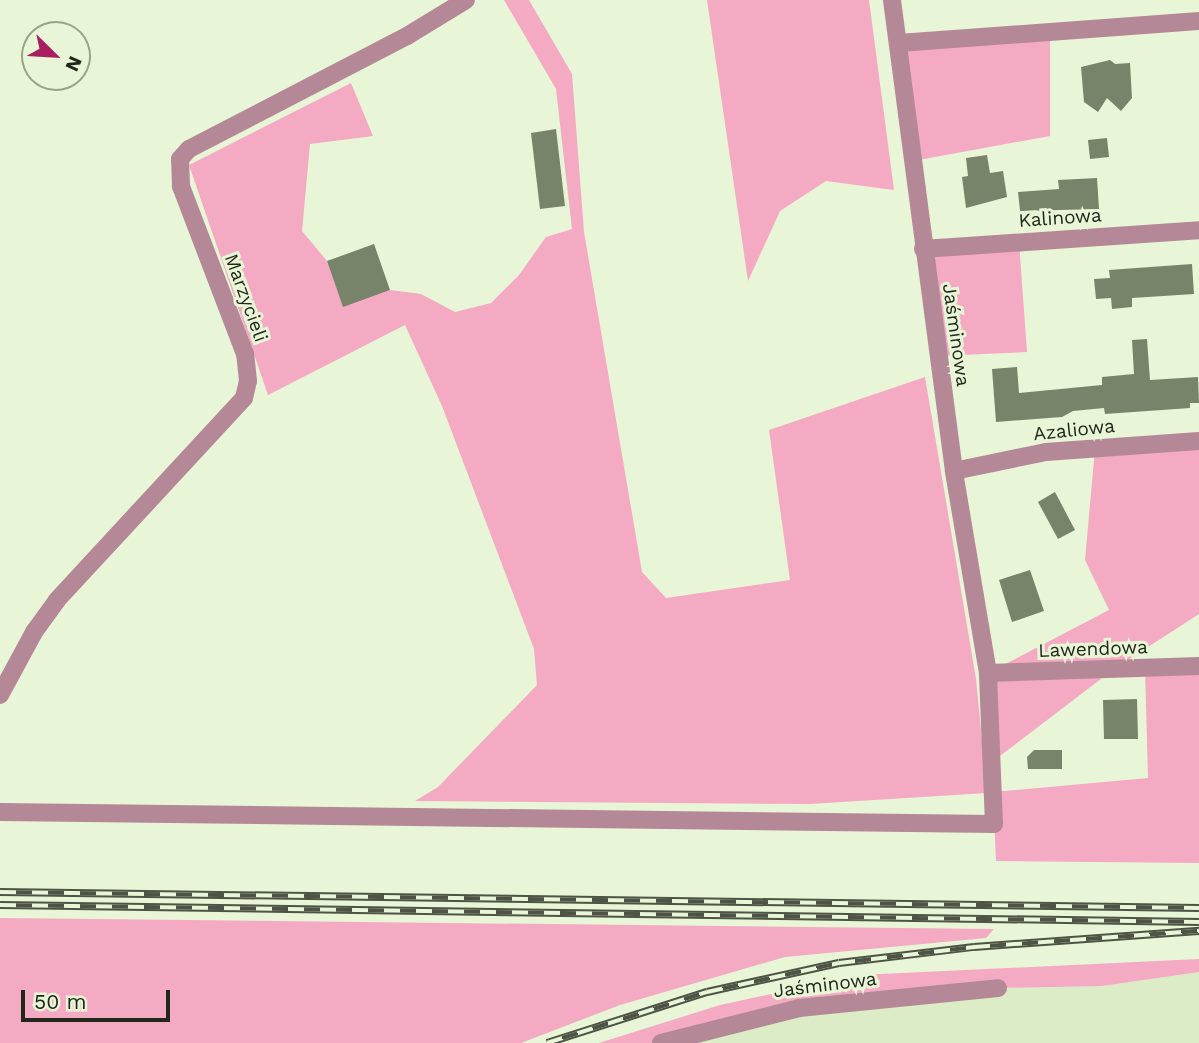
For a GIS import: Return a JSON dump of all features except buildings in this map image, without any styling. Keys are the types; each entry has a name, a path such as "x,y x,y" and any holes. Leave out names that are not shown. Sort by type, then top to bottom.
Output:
{"street":[{"name":"Marzycieli","path":"0,695 34,632 57,600 244,398 248,381 245,354 178,175 184,153 466,0"},
{"name":"Jaśminowa","path":"0,812 994,824 988,673 954,471 892,0"},
{"path":"899,43 1199,21"},
{"name":"Kalinowa","path":"923,249 1199,230"},
{"name":"Azaliowa","path":"954,471 1046,452 1199,441"},
{"name":"Lawendowa","path":"988,673 1199,666"},
{"name":"Jaśminowa","path":"661,1043 786,1010 998,988"}],"shaded area":[{"path":"504,0 529,0 572,74 584,232 642,572 666,598 790,580 769,430 925,377 976,679 987,793 810,804 415,801 438,787 537,685 534,649 442,406 405,325 268,395 189,165 351,83 373,136 310,144 302,231 327,261 343,306 390,290 421,294 455,312 491,303 519,275 546,237 572,229 556,89"},
{"path":"707,0 869,0 894,190 826,181 780,211 748,281"},
{"path":"1050,32 1050,136 913,161 899,43"},
{"path":"1019,242 1027,352 938,356 923,249"},
{"path":"1199,441 1199,614 1114,669 992,762 988,673 1109,610 1085,560 1095,449"},
{"path":"1199,666 1199,863 996,861 993,792 1148,778 1145,668"},
{"path":"0,918 994,929 986,938 785,957 620,1005 521,1043 0,1043"},
{"path":"1199,959 1199,972 1102,986 998,988 799,1008 661,1043 599,1043 720,1005 860,975"},
{"path":"1199,972 1199,1043 661,1043 760,1015 998,988 1102,986"}],"railway":[{"path":"0,892 1199,908"},
{"path":"0,905 1199,922"},
{"path":"547,1043 707,992 839,963 974,947 1199,931"}]}
